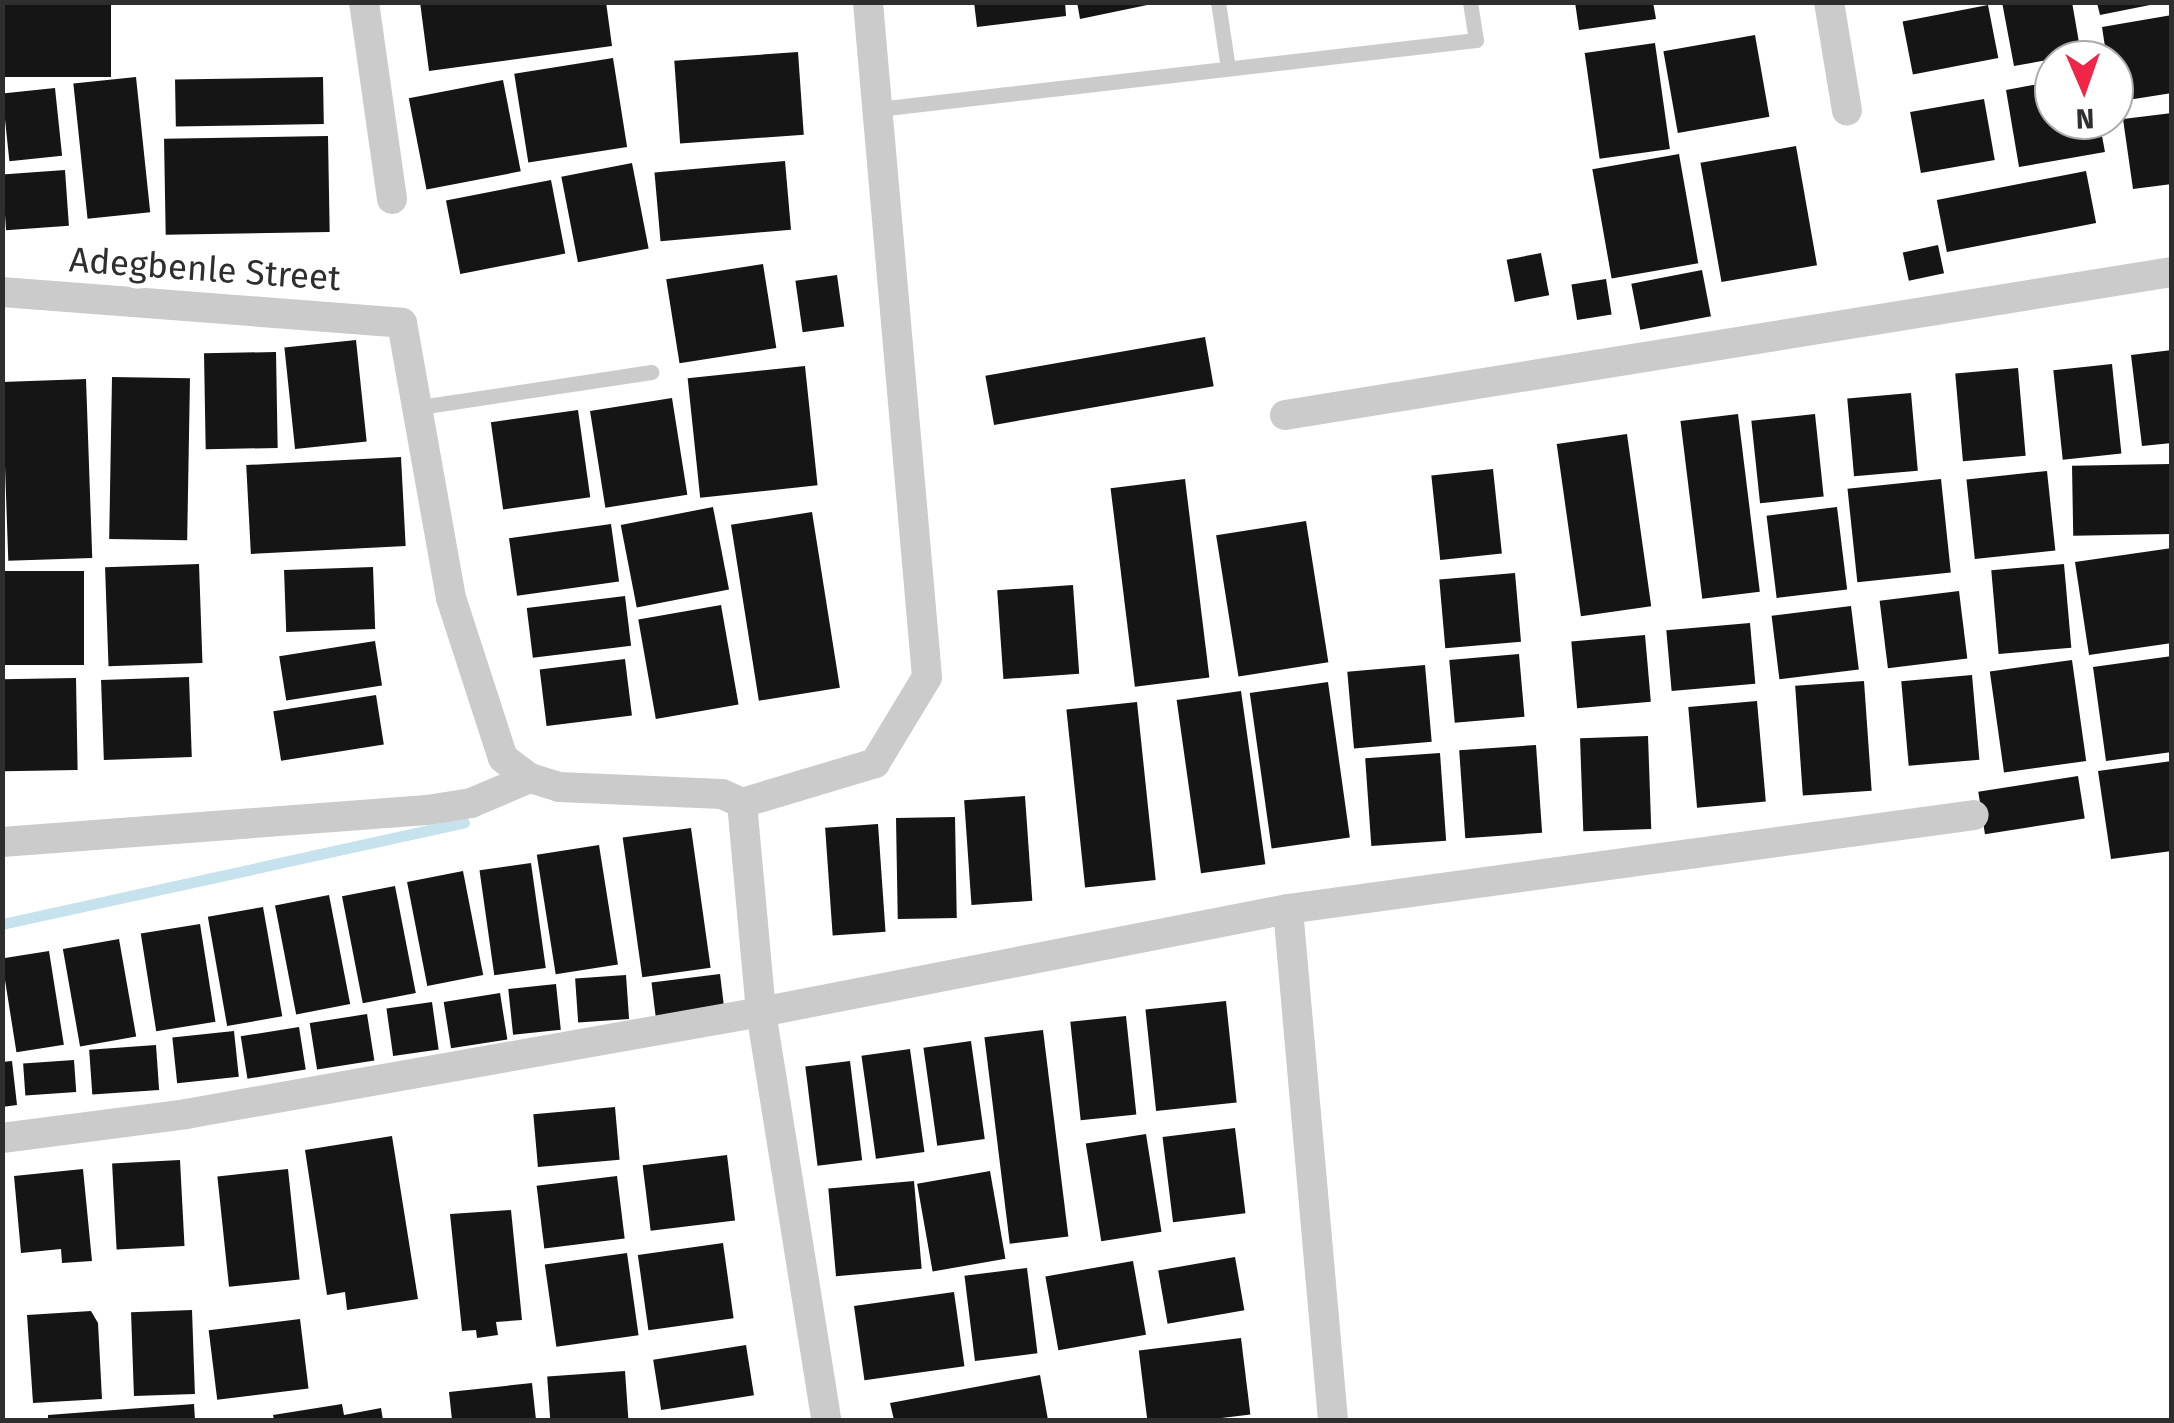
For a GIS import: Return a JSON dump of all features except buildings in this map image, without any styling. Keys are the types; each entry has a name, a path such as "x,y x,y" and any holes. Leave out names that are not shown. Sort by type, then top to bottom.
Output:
{"street":[{"path":"364,2 392,198"},
{"path":"420,407 451,598 504,758 530,778 559,787 722,794 742,803 875,762 928,678 868,2"},
{"path":"1829,2 1847,112"},
{"path":"1285,415 2172,272"},
{"name":"Adegbenle Street","path":"2,292 402,323 420,407"},
{"path":"2,842 426,810 471,803 530,778"},
{"path":"742,803 762,1012 826,1420"},
{"path":"2,1138 186,1114 762,1012 1288,910 1974,814"},
{"path":"1288,910 1332,1420"}],"lane":[{"path":"1218,2 1228,68"},
{"path":"878,109 1476,40 1470,2"},
{"path":"420,407 651,372"}],"waterway":[{"path":"2,924 464,822"}]}
